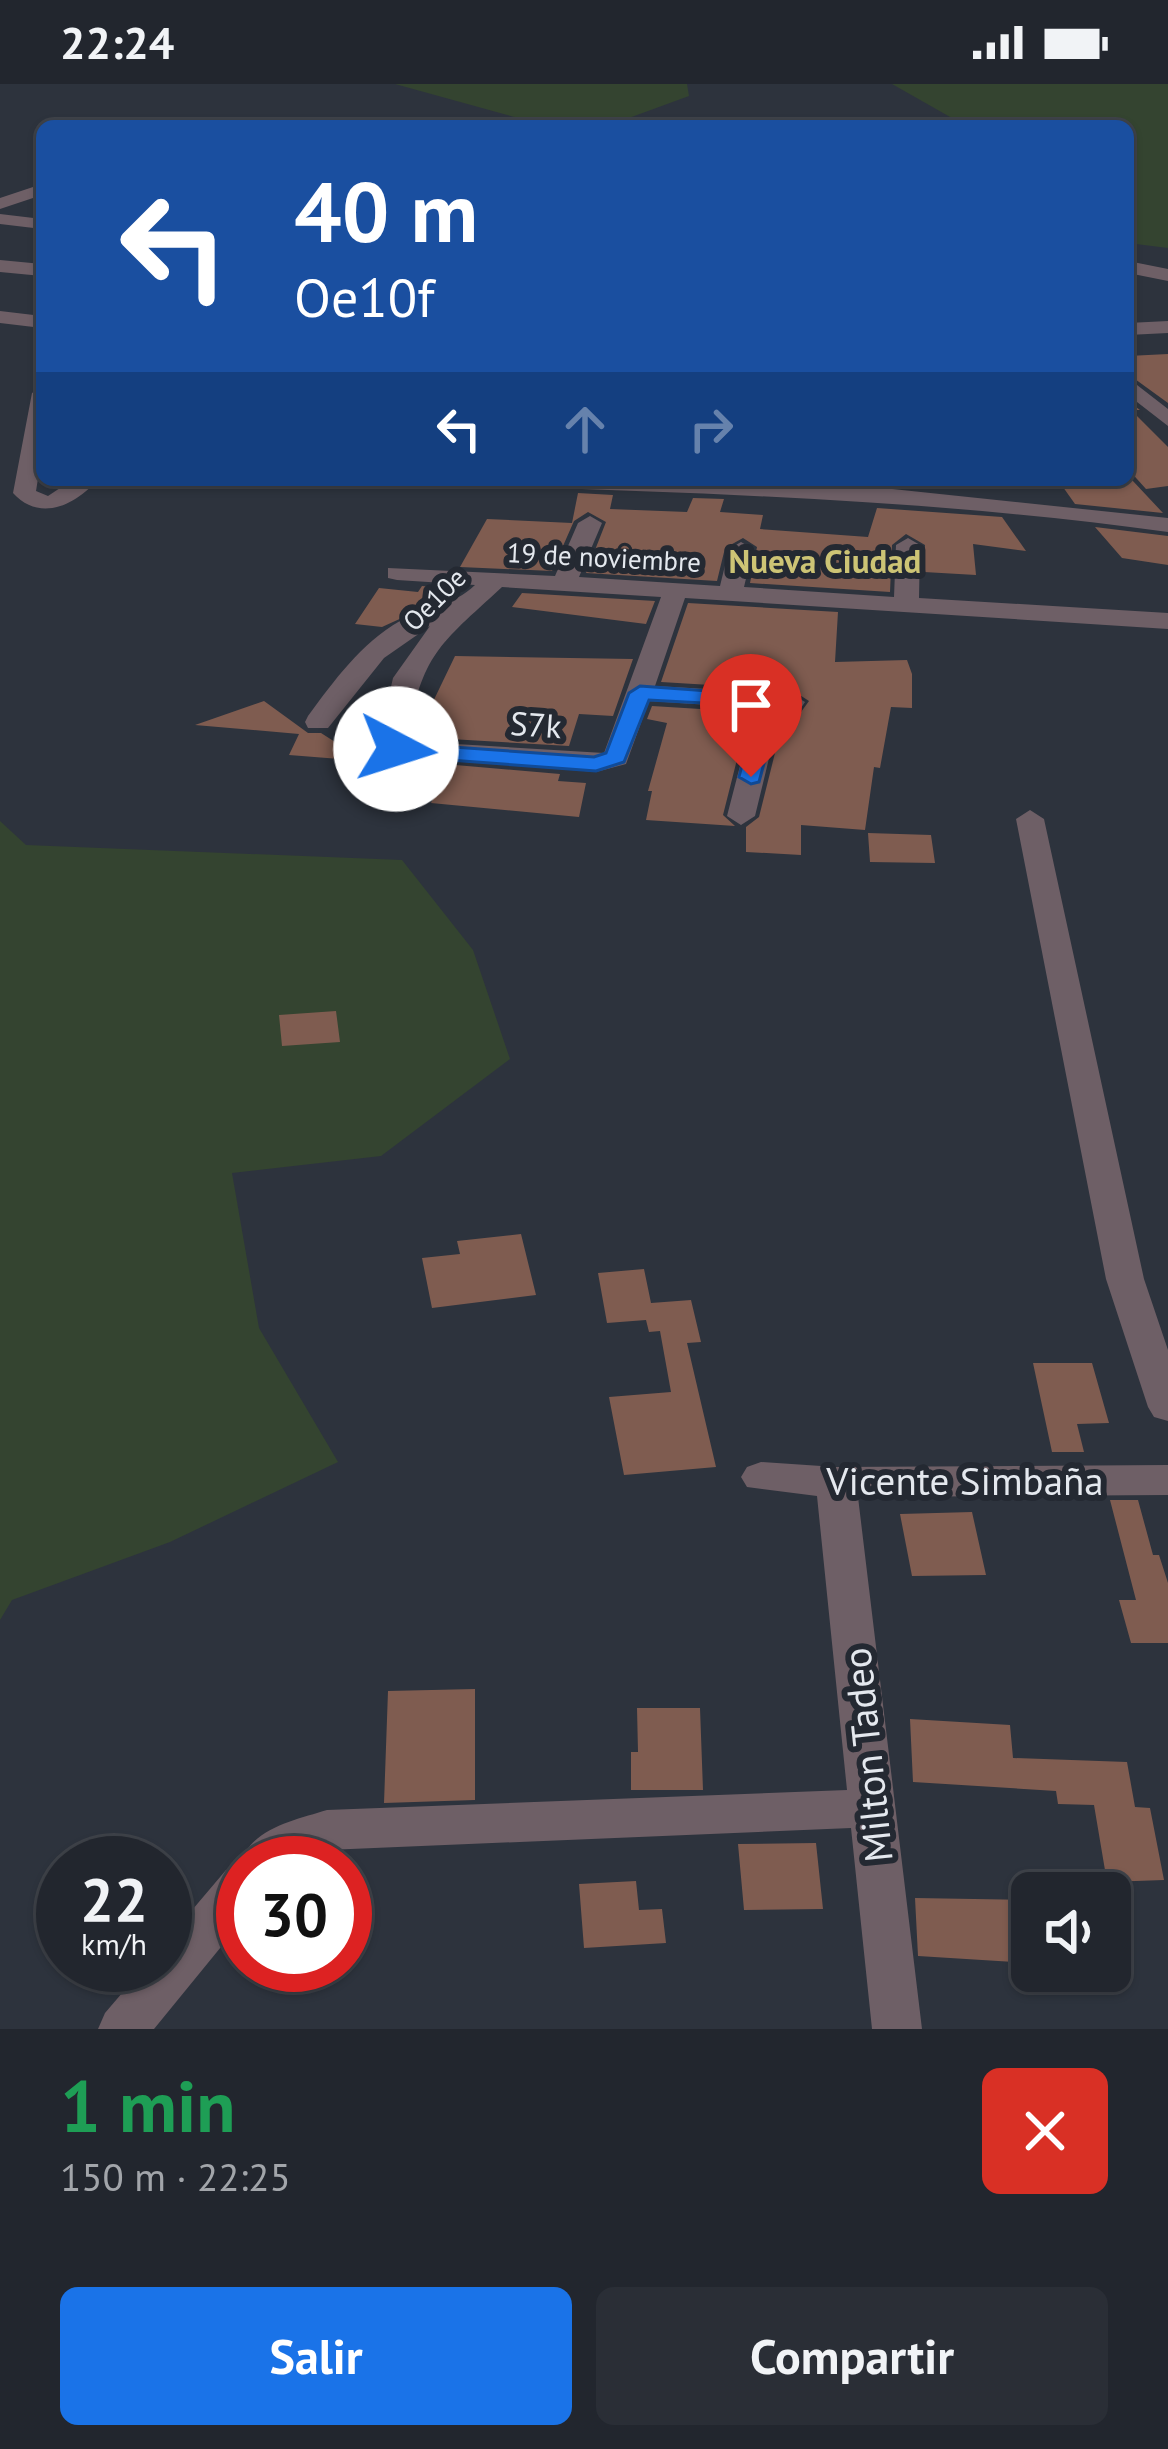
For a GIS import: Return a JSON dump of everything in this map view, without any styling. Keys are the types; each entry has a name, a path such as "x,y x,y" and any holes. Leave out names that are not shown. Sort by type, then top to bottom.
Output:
{"street":[{"path":"0,204 36,191"},
{"path":"0,219 36,223"},
{"path":"0,266 36,269"},
{"path":"1134,268 1168,275"},
{"path":"0,317 36,321"},
{"path":"1134,329 1168,327"},
{"path":"1134,385 1168,385"},
{"path":"1134,389 1168,420"},
{"path":"36,426 24,493 37,503 51,504 77,486"},
{"path":"850,486 1168,525"},
{"path":"1039,486 1060,510"},
{"path":"564,583 590,524"},
{"path":"906,605 908,545"},
{"path":"730,594 741,549"},
{"name":"19 de noviembre","path":"397,573 1168,621"},
{"name":"Oe10e","path":"394,729 406,678 428,642 473,606 495,580"},
{"path":"676,590 640,693 781,701 741,816"},
{"path":"318,722 386,641 423,620 473,606"},
{"name":"S7k","path":"394,729 389,745 402,751 596,764 616,758 640,693"},
{"path":"1030,820 1125,1279 1168,1406"},
{"name":"Vicente Simbaña","path":"761,1477 836,1482 1168,1480"},
{"name":"Milton Tadeo","path":"836,1482 897,2029"},
{"path":"314,1836 327,1830 874,1808"},
{"path":"123,2029 216,1917"}],"green space":[{"path":"395,84 687,84 689,96 623,120 525,120"},
{"path":"892,84 1168,84 1168,248 1134,244 1134,120 955,120"},
{"path":"0,821 26,845 402,860 473,950 510,1059 381,1156 232,1173 259,1328 338,1462 170,1542 12,1600 0,1620"}],"building":[{"path":"1168,354 1168,403 1134,378 1134,356"},
{"path":"1134,413 1168,447 1168,486 1146,489 1134,476"},
{"path":"1134,482 1163,513 1075,504 1062,486 1134,486"},
{"path":"578,493 613,495 610,509 687,512 693,498 724,499 720,512 763,515 760,529 868,537 877,508 1002,517 1026,551 973,544 976,575 924,572 925,545 906,534 892,545 890,592 750,583 757,547 743,538 725,548 717,581 586,573 606,522 588,512 574,521 552,571 460,567 487,519 572,523"},
{"path":"1095,527 1168,536 1168,565 1122,558"},
{"path":"422,586 455,589 450,596 382,627 355,624 379,588 418,592"},
{"path":"522,593 655,601 646,624 512,607"},
{"path":"688,603 838,612 835,662 907,660 912,708 891,707 880,768 874,767 865,830 801,825 801,855 746,852 746,827 759,817 785,713 801,712 809,701 792,690 661,682"},
{"path":"455,656 633,659 613,716 579,714 569,746 416,737"},
{"path":"264,701 308,733 321,733 365,761 289,755 299,734 195,725"},
{"path":"652,706 749,712 723,815 735,826 646,820 652,791 648,791 667,723 647,719"},
{"path":"421,762 560,774 558,781 586,783 579,817 431,803 439,787 410,785"},
{"path":"868,833 931,835 935,863 870,862"},
{"path":"336,1011 340,1042 282,1046 279,1015"},
{"path":"521,1234 536,1295 432,1308 422,1258 460,1254 457,1241"},
{"path":"644,1269 651,1303 691,1300 701,1342 687,1343 716,1467 624,1475 609,1397 671,1392 660,1331 649,1332 646,1320 607,1323 598,1273"},
{"path":"1033,1363 1092,1363 1109,1423 1077,1424 1084,1452 1052,1452"},
{"path":"1110,1500 1138,1500 1153,1555 1159,1555 1168,1583 1168,1643 1131,1643 1119,1600 1136,1600"},
{"path":"972,1512 986,1575 912,1576 900,1514"},
{"path":"475,1689 475,1800 384,1803 388,1691"},
{"path":"637,1708 700,1708 703,1790 631,1790 631,1752 638,1752"},
{"path":"910,1719 1010,1725 1013,1758 1127,1762 1135,1807 1150,1808 1164,1880 1131,1881 1131,1872 1105,1872 1094,1805 1058,1804 1056,1791 913,1782"},
{"path":"816,1843 823,1909 744,1910 738,1844"},
{"path":"636,1881 639,1910 662,1909 666,1943 584,1948 579,1884"},
{"path":"915,1898 1011,1900 1011,1962 918,1956"}],"district":[{"name":"Nueva Ciudad","path":"825,560"}],"route":[{"path":"396,749 596,764 616,758 640,693 770,700 751,777"}]}
